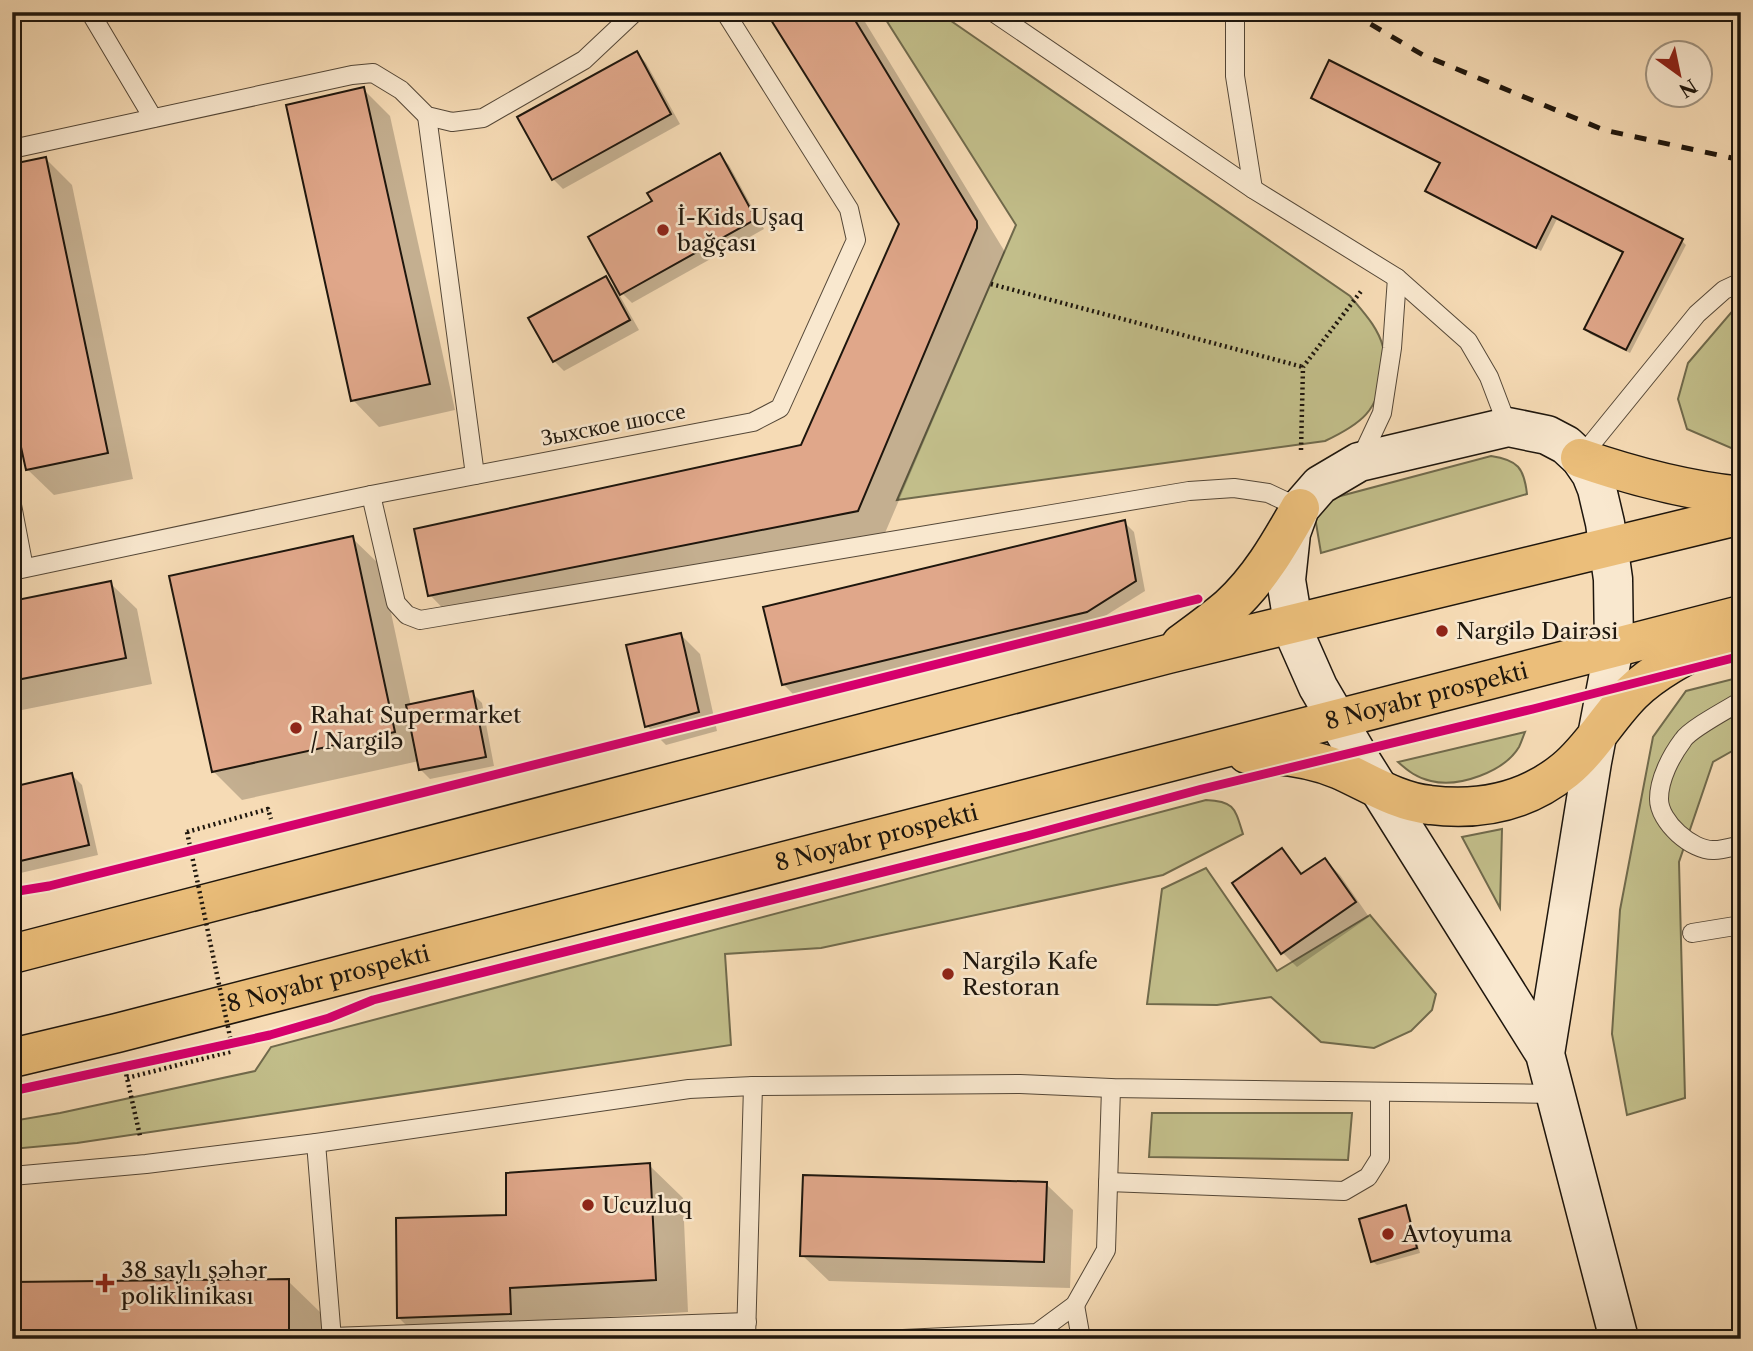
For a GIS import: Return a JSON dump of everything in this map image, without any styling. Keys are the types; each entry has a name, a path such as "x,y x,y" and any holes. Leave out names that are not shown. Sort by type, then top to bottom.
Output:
{"highway":[{"path":"1580,457 1662,483 1741,496"},
{"path":"1168,654 1229,607 1270,560 1300,508"},
{"path":"12,954 1168,654 1741,515"},
{"path":"1206,754 1276,754 1307,759 1425,805 1454,808 1492,805 1524,795 1565,769 1631,694 1656,673 1739,629"},
{"name":"8 Noyabr prospekti","path":"12,1058 144,1027 1614,647 1739,629"}],"main road":[{"path":"1545,1054 1614,647 1615,610 1609,547 1597,489 1591,474 1580,457 1566,445 1547,435 1508,427 1359,463 1320,485 1300,508 1291,533 1286,580 1301,652 1336,720 1545,1054 1619,1339"}],"lane":[{"path":"90,12 153,118"},
{"path":"12,149 352,75 373,73 401,90 428,116 452,122 482,118 584,60 635,12"},
{"name":"Зыхское шоссе","path":"18,570 371,495 753,422 780,408 856,240 849,209 725,12"},
{"path":"993,12 1254,189 1396,278 1468,341 1489,377 1508,427"},
{"path":"1235,12 1235,76 1254,189"},
{"path":"428,116 475,475"},
{"path":"1359,463 1382,413 1392,348 1396,278"},
{"path":"1580,457 1696,314 1724,290 1741,282"},
{"path":"371,495 397,603 407,615 420,620 1189,491 1234,488 1268,493 1300,508"},
{"path":"12,505 18,570"},
{"path":"1741,701 1684,737 1663,777 1658,802 1669,822 1694,846 1713,850 1741,845"},
{"path":"1692,933 1741,925"},
{"path":"12,1176 146,1164 316,1143 689,1089 1020,1084 1111,1088 1554,1094"},
{"path":"316,1143 332,1338 746,1330 753,1086"},
{"path":"903,1339 1037,1334 1075,1304 1105,1250 1111,1088"},
{"path":"1108,1182 1345,1191 1368,1177 1380,1158 1380,1092"},
{"path":"1075,1304 1081,1339"}],"path":[{"path":"1300,508 1303,367 1380,268"},
{"path":"991,284 1303,367"},
{"path":"127,1078 233,1051 187,832 268,809 271,819"},
{"path":"181,852 194,849"},
{"path":"164,1058 243,1041"},
{"path":"112,1069 138,1064"},
{"path":"124,1066 146,1164"}],"shaded area":[{"path":"881,12 938,12 1350,296 1374,326 1384,349 1381,383 1366,414 1349,428 1325,441 897,500 1016,225"},
{"path":"1741,306 1741,450 1738,451 1687,429 1678,399 1688,363 1735,308"},
{"path":"1491,456 1508,460 1518,467 1524,478 1527,494 1321,553 1315,517 1333,498"},
{"path":"1741,677 1741,746 1713,762 1679,862 1685,1098 1627,1115 1612,1034 1620,910 1653,737 1686,691"},
{"path":"1525,732 1519,747 1503,764 1467,780 1442,783 1426,780 1398,762"},
{"path":"1206,800 1223,802 1232,808 1243,834 1163,875 821,948 725,954 731,1045 77,1143 12,1149 12,1121 255,1071 271,1047"},
{"path":"1502,829 1500,908 1462,837"},
{"path":"1206,868 1277,971 1370,915 1436,994 1432,1010 1411,1031 1374,1048 1321,1042 1271,997 1217,1005 1147,1004 1162,889"},
{"path":"1152,1113 1352,1113 1348,1160 1149,1157"}],"building":[{"path":"766,12 850,12 977,221 977,228 858,511 428,596 414,529 801,445 899,224"},
{"path":"637,51 671,114 552,180 517,117"},
{"path":"1329,60 1683,239 1626,350 1584,329 1623,252 1552,216 1536,248 1425,191 1440,163 1311,98"},
{"path":"364,87 430,384 351,401 286,105"},
{"path":"720,153 756,219 620,295 588,237 652,201 647,193"},
{"path":"46,157 108,453 26,470 12,406 12,164"},
{"path":"606,276 630,320 553,362 528,318"},
{"path":"1125,520 1136,581 1087,612 782,685 763,607"},
{"path":"353,536 395,732 212,772 169,576"},
{"path":"111,581 126,658 12,681 12,601"},
{"path":"681,633 699,712 645,727 626,645"},
{"path":"473,691 486,757 419,770 406,705"},
{"path":"72,773 89,845 12,863 12,787"},
{"path":"1282,848 1301,874 1325,858 1356,902 1281,954 1232,883"},
{"path":"650,1163 656,1280 510,1288 511,1314 397,1318 396,1218 506,1215 506,1173"},
{"path":"803,1175 1047,1182 1044,1262 800,1256"},
{"name":"Avtoyuma","path":"1406,1205 1417,1248 1371,1262 1359,1219"},
{"path":"289,1279 289,1339 12,1339 12,1282"}],"railway":[{"path":"1350,12 1423,55 1604,130 1741,160"}],"cycle path":[{"path":"12,892 49,886 1198,599"},
{"path":"12,1091 270,1035 329,1018 373,1000 1027,836 1202,789 1741,656"}],"place":[{"name":"İ-Kids Uşaq bağçası","path":"663,230"},
{"name":"Nargilə Dairəsi","path":"1442,631"},
{"name":"Rahat Supermarket / Nargilə","path":"296,728"},
{"name":"Nargilə Kafe Restoran","path":"948,974"},
{"name":"Ucuzluq","path":"588,1205"},
{"name":"Avtoyuma","path":"1388,1234"},
{"name":"38 saylı şəhər poliklinikası","path":"105,1283"}]}
